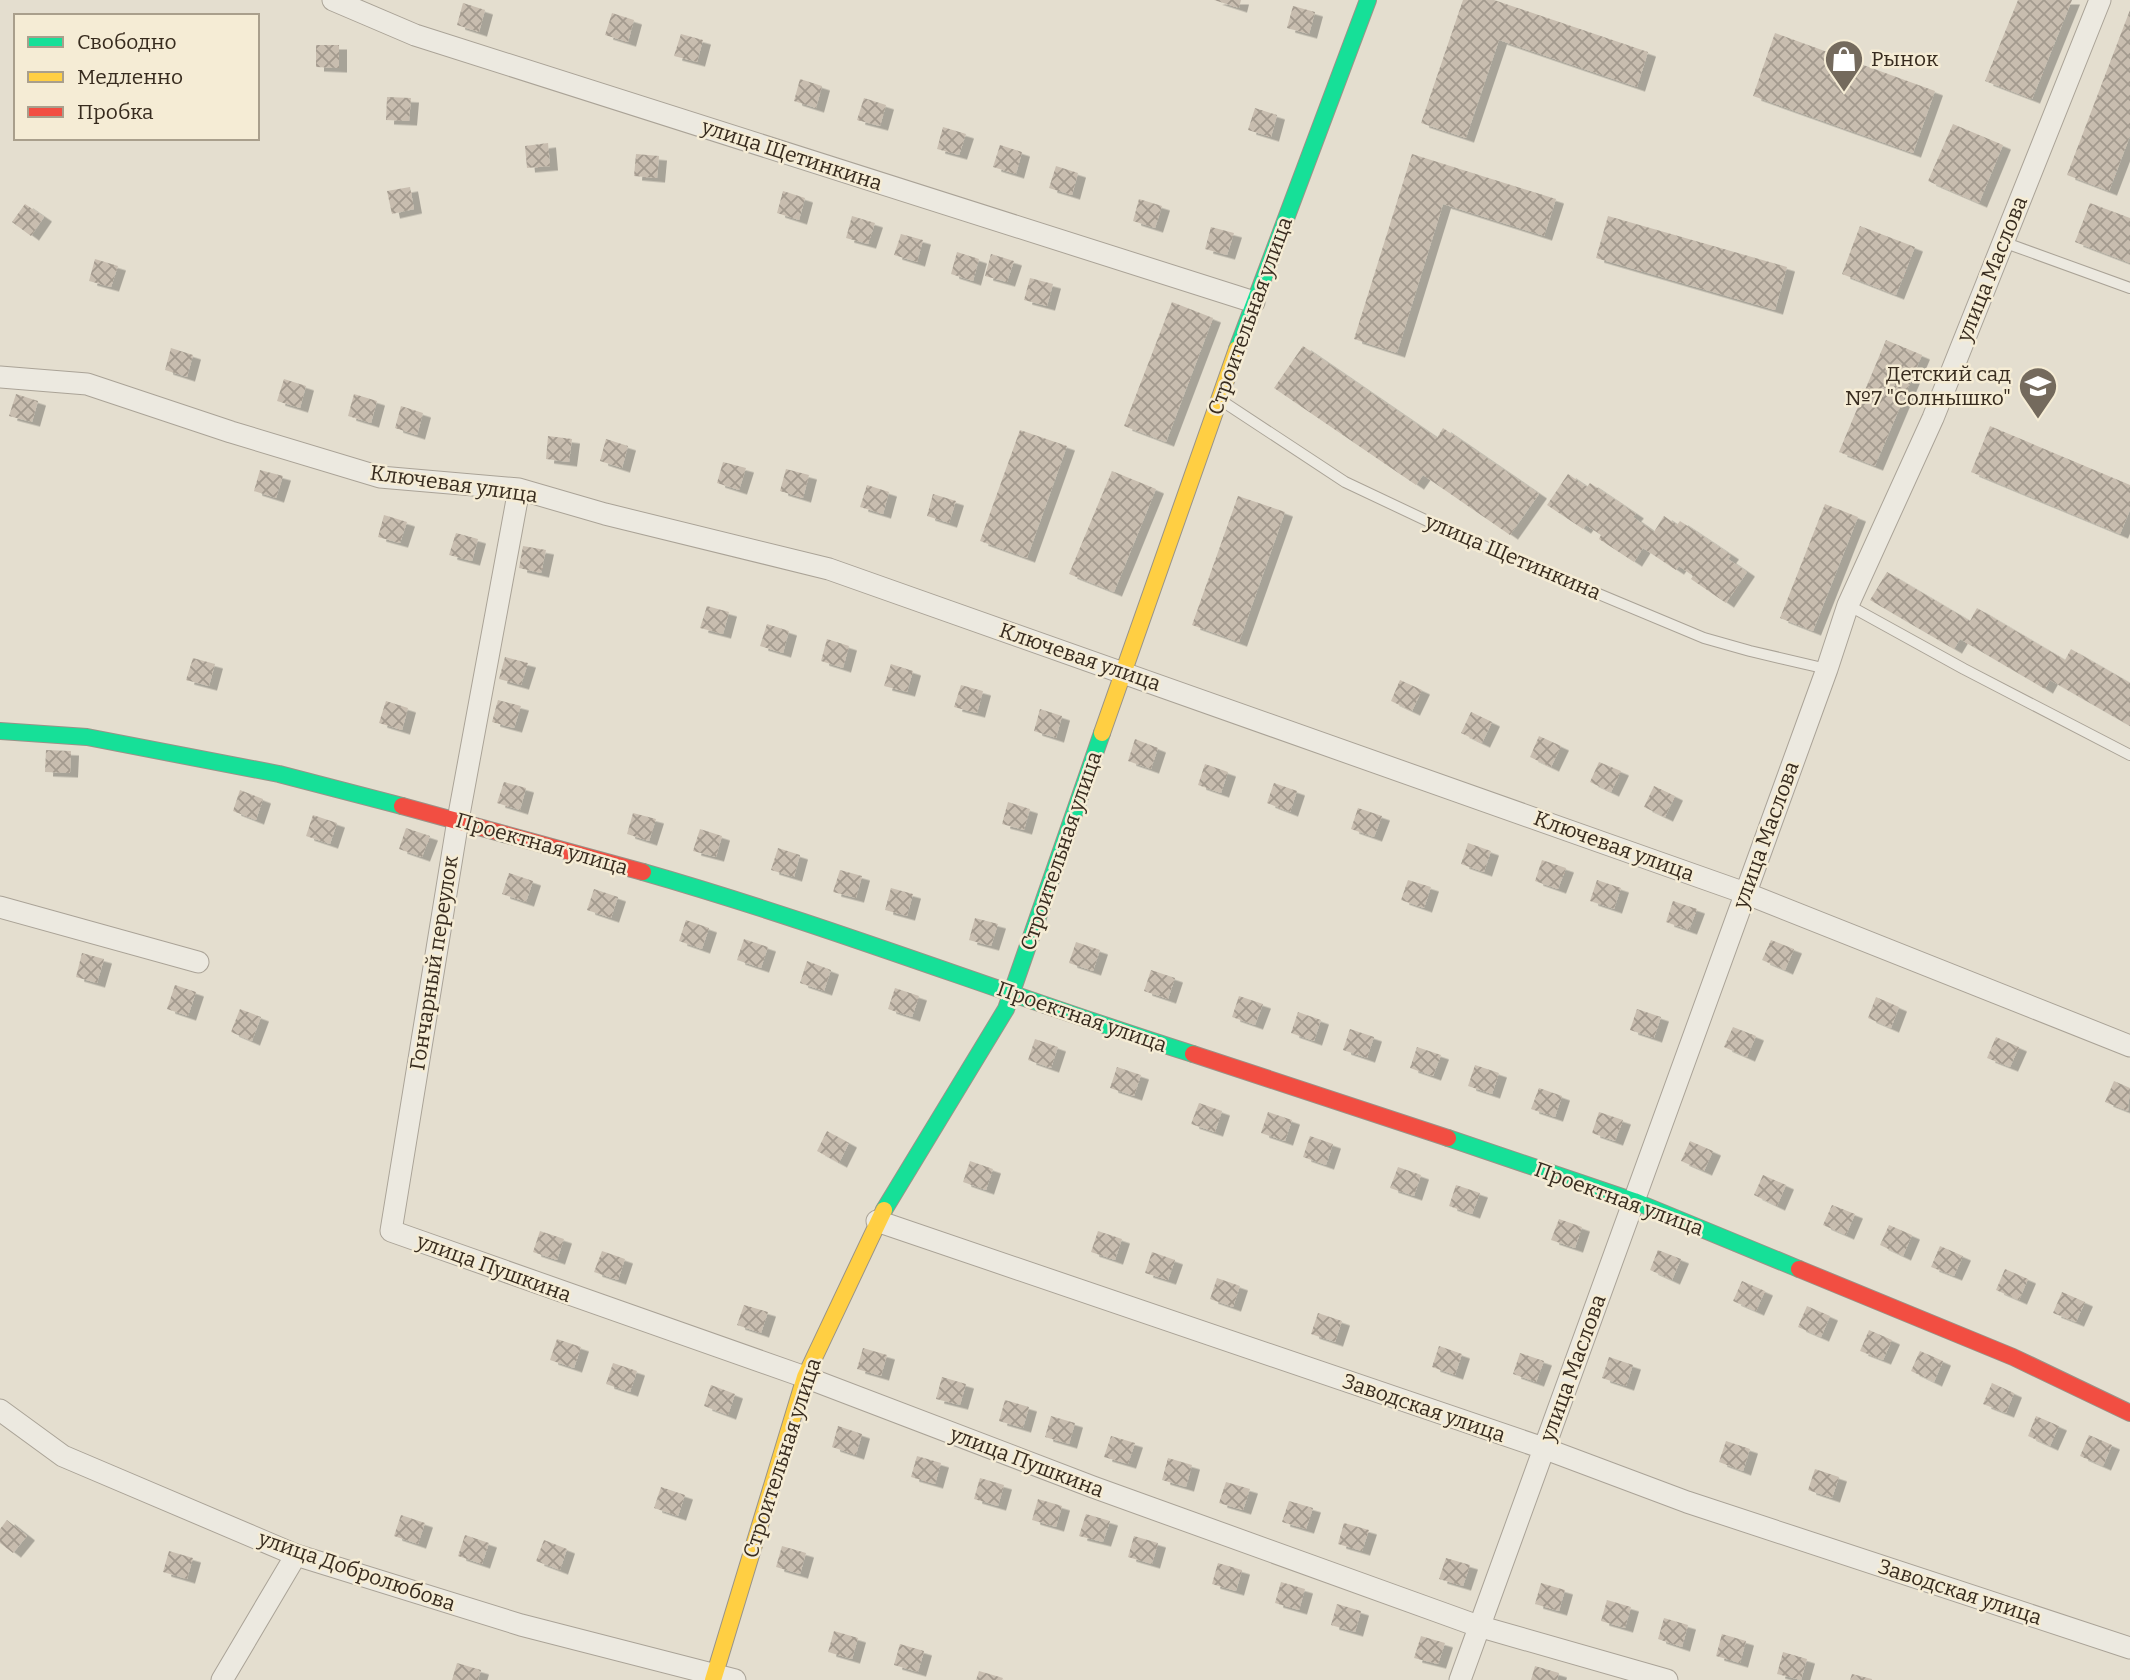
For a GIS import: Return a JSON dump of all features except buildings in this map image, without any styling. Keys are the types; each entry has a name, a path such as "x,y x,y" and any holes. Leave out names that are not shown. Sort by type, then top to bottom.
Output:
{"street":[{"name":"улица Щетинкина","path":"333,0 428,39 1254,302"},
{"name":"Строительная улица","path":"714,1678 805,1377 877,1221 1006,1009 1012,994 1254,302 1368,0"},
{"name":"улица Маслова","path":"1460,1680 1848,606 1933,418 2100,0"},
{"name":"Ключевая улица","path":"0,377 87,384 231,432 380,477 519,489 605,514 829,569 1745,892 2130,1046"},
{"name":"Гончарный переулок","path":"391,1231 458,820 519,489"},
{"name":"Проектная улица","path":"0,731 87,737 279,774 458,820 722,895 1104,1026 1335,1100 1634,1201 2013,1357 2130,1413"},
{"path":"0,906 198,962"},
{"name":"Заводская улица","path":"877,1221 1543,1448 1687,1502 2130,1648"},
{"name":"улица Пушкина","path":"391,1231 805,1377 1093,1488 1478,1626 1667,1680"},
{"name":"улица Добролюбова","path":"0,1410 63,1456 296,1555 521,1625 714,1678 735,1680"},
{"path":"222,1680 296,1555"}],"lane":[{"path":"2003,242 2130,288"},
{"name":"улица Щетинкина","path":"1220,399 1345,482 1455,534 1704,638 1750,652 1827,669"},
{"path":"1848,606 2130,755"}],"traffic: fast":[{"path":"1237,349 1368,0"},
{"path":"0,731 87,737 279,774 402,806"},
{"path":"884,1210 1006,1009 1102,733"},
{"path":"643,872 781,915 1193,1054"},
{"path":"1448,1138 1634,1201 1799,1269"}],"traffic: slow":[{"path":"1102,733 1237,349"},
{"path":"713,1680 805,1377 884,1210"}],"traffic: jam":[{"path":"402,806 643,872"},
{"path":"1193,1054 1448,1138"},
{"path":"1799,1269 2013,1357 2130,1413"}],"place":[{"name":"Рынок","path":"1844,93"},
{"name":"Детский сад №7 \"Солнышко\"","path":"2038,420"}]}
